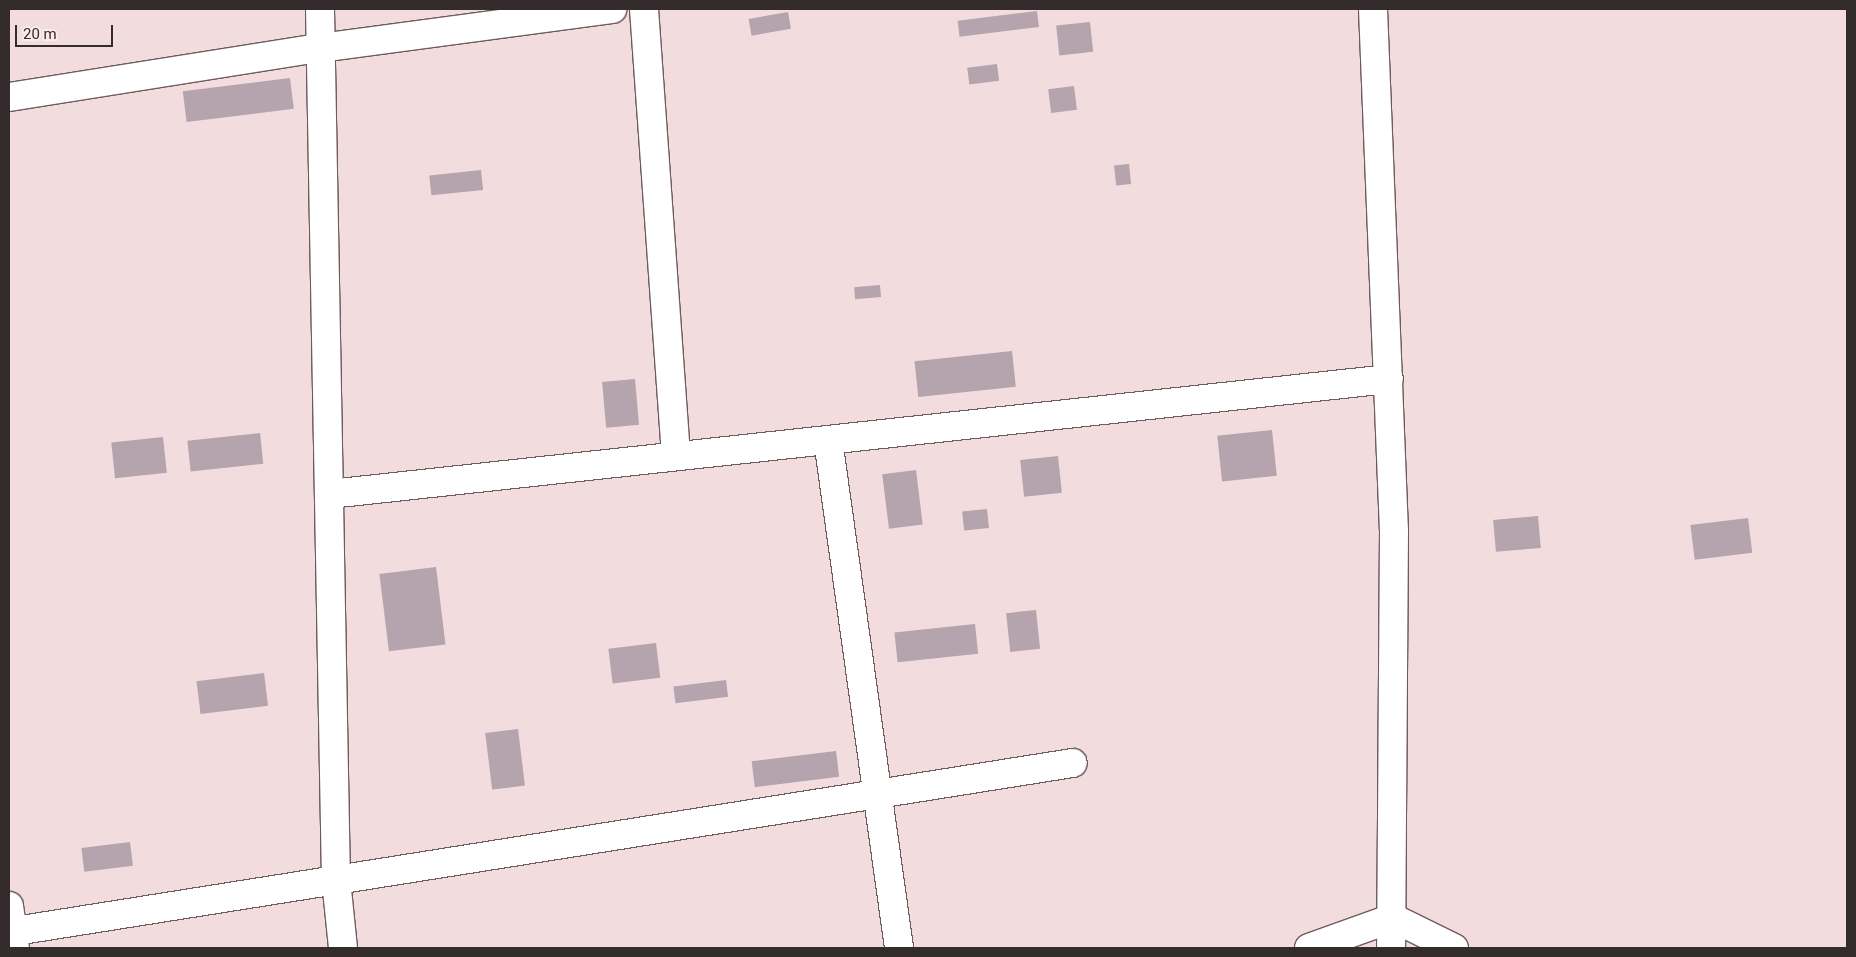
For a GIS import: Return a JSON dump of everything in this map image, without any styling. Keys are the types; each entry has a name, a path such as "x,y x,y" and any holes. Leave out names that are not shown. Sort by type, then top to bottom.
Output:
{"street":[{"path":"320,9 336,880 343,948"},
{"path":"9,97 320,48 612,9"},
{"path":"644,9 676,456"},
{"path":"1373,9 1394,531 1393,918 1391,948"},
{"path":"330,494 1389,379"},
{"path":"828,440 899,948"},
{"path":"11,929 336,880 1073,763"},
{"path":"1370,948 1393,918"},
{"path":"1309,948 1393,918 1454,948"}],"building":[{"path":"1037,11 1039,27 960,37 958,21"},
{"path":"788,12 791,29 752,36 749,19"},
{"path":"1090,22 1093,52 1059,55 1056,26"},
{"path":"997,64 999,81 969,85 967,68"},
{"path":"290,78 294,109 187,122 183,91"},
{"path":"1074,86 1077,110 1051,113 1048,89"},
{"path":"1129,164 1131,184 1116,185 1114,166"},
{"path":"481,170 483,190 431,195 429,175"},
{"path":"880,285 881,297 855,299 854,287"},
{"path":"1012,351 1016,387 918,397 915,361"},
{"path":"635,379 639,425 606,428 602,382"},
{"path":"1272,430 1277,476 1222,481 1217,436"},
{"path":"260,433 263,464 191,471 187,441"},
{"path":"163,437 167,473 115,478 111,442"},
{"path":"1058,456 1062,493 1024,497 1020,460"},
{"path":"916,470 923,525 889,529 882,474"},
{"path":"987,509 989,528 964,531 962,512"},
{"path":"1538,516 1541,548 1496,552 1493,520"},
{"path":"1748,518 1752,553 1695,560 1690,525"},
{"path":"436,567 446,644 389,651 379,574"},
{"path":"1036,610 1040,649 1010,652 1006,613"},
{"path":"975,624 978,654 898,662 894,632"},
{"path":"656,643 660,678 613,684 608,649"},
{"path":"264,673 268,706 201,714 197,681"},
{"path":"726,680 728,697 675,703 673,686"},
{"path":"518,729 525,786 492,790 485,733"},
{"path":"836,751 839,777 755,787 752,761"},
{"path":"130,842 133,866 84,872 81,848"}]}
